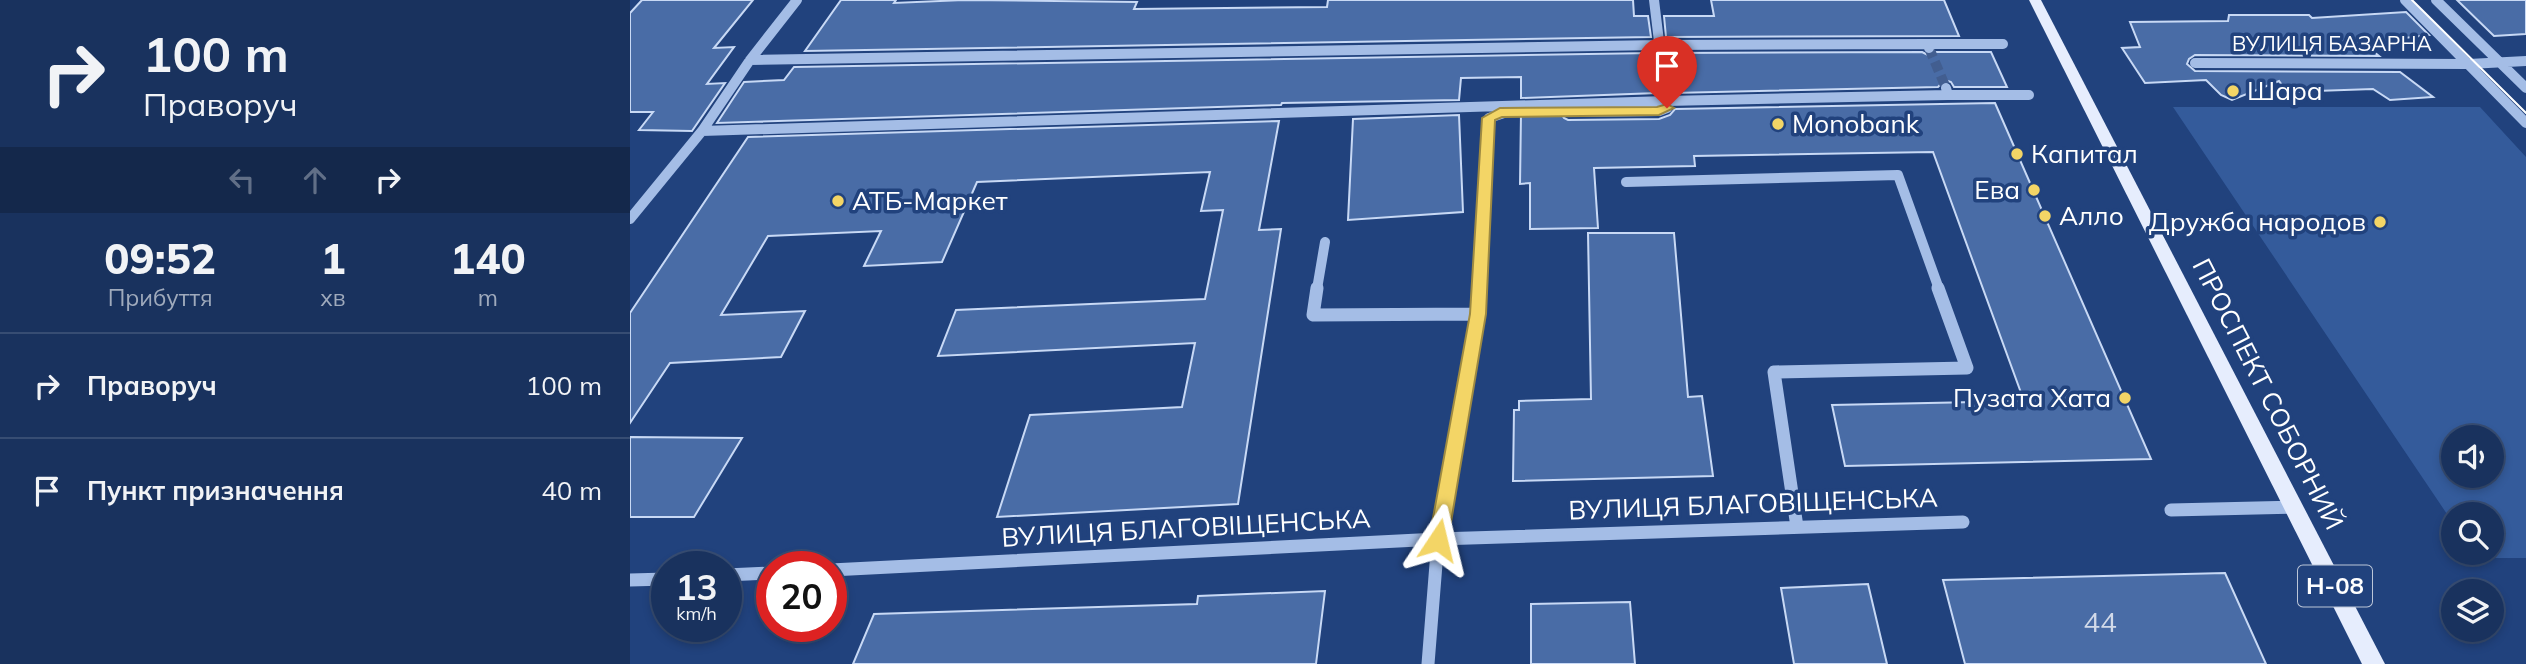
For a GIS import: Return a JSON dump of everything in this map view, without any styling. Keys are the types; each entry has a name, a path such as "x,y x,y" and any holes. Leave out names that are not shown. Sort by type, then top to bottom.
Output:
{"main road":[{"name":"ПРОСПЕКТ СОБОРНИЙ","path":"2035,0 2374,664"}],"street":[{"path":"630,219 702,131 750,61 797,0"},
{"path":"1428,664 1438,540 1478,314 1489,118 1500,113 1664,111 1667,108 1654,0"},
{"path":"2405,0 2526,123"},
{"path":"2436,0 2526,89"},
{"path":"750,61 1660,45 2003,44"},
{"path":"2500,63 2526,61"},
{"name":"ВУЛИЦЯ БАЗАРНА","path":"2195,63 2500,63"},
{"path":"702,131 1947,91 2029,95"},
{"path":"1626,182 1898,175 1966,368 1774,372 1797,527"},
{"path":"1325,242 1313,315 1478,314"},
{"path":"2171,510 2295,507"},
{"name":"ВУЛИЦЯ БЛАГОВІЩЕНСЬКА","path":"847,569 1438,540 1963,522"},
{"path":"630,580 651,579"}],"shaded area":[{"path":"2173,107 2480,107 2526,157 2526,558 2504,558 2504,502 2441,502 2441,505"}],"building":[{"path":"642,0 753,0 714,48 734,47 707,84 725,83 692,131 639,130 653,112 630,112 630,13"},
{"path":"841,0 896,0 894,3 964,0 1137,2 1134,9 1327,7 1328,0 1633,0 1634,16 1648,16 1651,37 805,51"},
{"path":"1711,0 1944,0 1959,36 1666,37 1664,16 1714,16"},
{"path":"2457,0 2526,0 2526,34 2494,36"},
{"path":"2406,12 2429,35 2363,43 2379,56 2195,55 2187,64 2195,71 2400,72 2433,97 2390,100 2373,89 2287,92 2279,81 2232,100 2221,95 2206,80 2145,83 2122,48 2140,47 2130,22 2228,21 2229,15 2309,15 2312,18"},
{"path":"1922,52 1930,56 1936,52 1991,52 2007,87 1954,87 1951,82 1945,80 1938,87 1673,93 1668,53"},
{"path":"1652,53 1657,93 1521,98 1521,77 1461,78 1459,100 1282,103 717,123 744,82 784,80 794,67"},
{"path":"1995,103 2151,459 1845,466 1832,405 2024,401 1933,152 1694,156 1695,166 1594,168 1598,228 1530,229 1530,183 1520,184 1521,113 1560,112 1568,120 1659,119 1670,115 1675,109"},
{"path":"1459,115 1463,212 1348,220 1353,119"},
{"path":"1279,121 1259,230 1281,229 1238,504 997,517 1030,415 1182,407 1195,343 938,356 956,310 1205,299 1223,210 1201,211 1210,172 977,182 942,262 864,266 881,231 768,236 721,315 805,311 781,357 670,363 630,423 630,313 748,137"},
{"path":"1588,233 1674,233 1688,397 1702,396 1713,476 1513,481 1514,410 1519,410 1519,401 1591,399"},
{"path":"630,437 742,438 694,517 630,517"},
{"path":"2225,573 2266,664 1965,664 1943,580"},
{"path":"1868,584 1887,664 1794,664 1781,588"},
{"path":"1325,591 1316,664 853,664 874,614 1197,604 1198,596"},
{"path":"1630,602 1635,664 1531,664 1531,604"}],"tunnel":[{"path":"1929,48 1946,88"}],"tram line":[{"path":"2412,0 2526,113"}],"place":[{"name":"Шара","path":"2233,91"},
{"name":"Monobank","path":"1778,124"},
{"name":"Капитал","path":"2017,154"},
{"name":"Ева","path":"2034,190"},
{"name":"АТБ-Маркет","path":"838,201"},
{"name":"Алло","path":"2045,216"},
{"name":"Дружба народов","path":"2380,222"},
{"name":"Пузата Хата","path":"2125,398"}],"route":[{"path":"1438,540 1478,314 1489,118 1500,113 1664,111 1667,108"}]}
